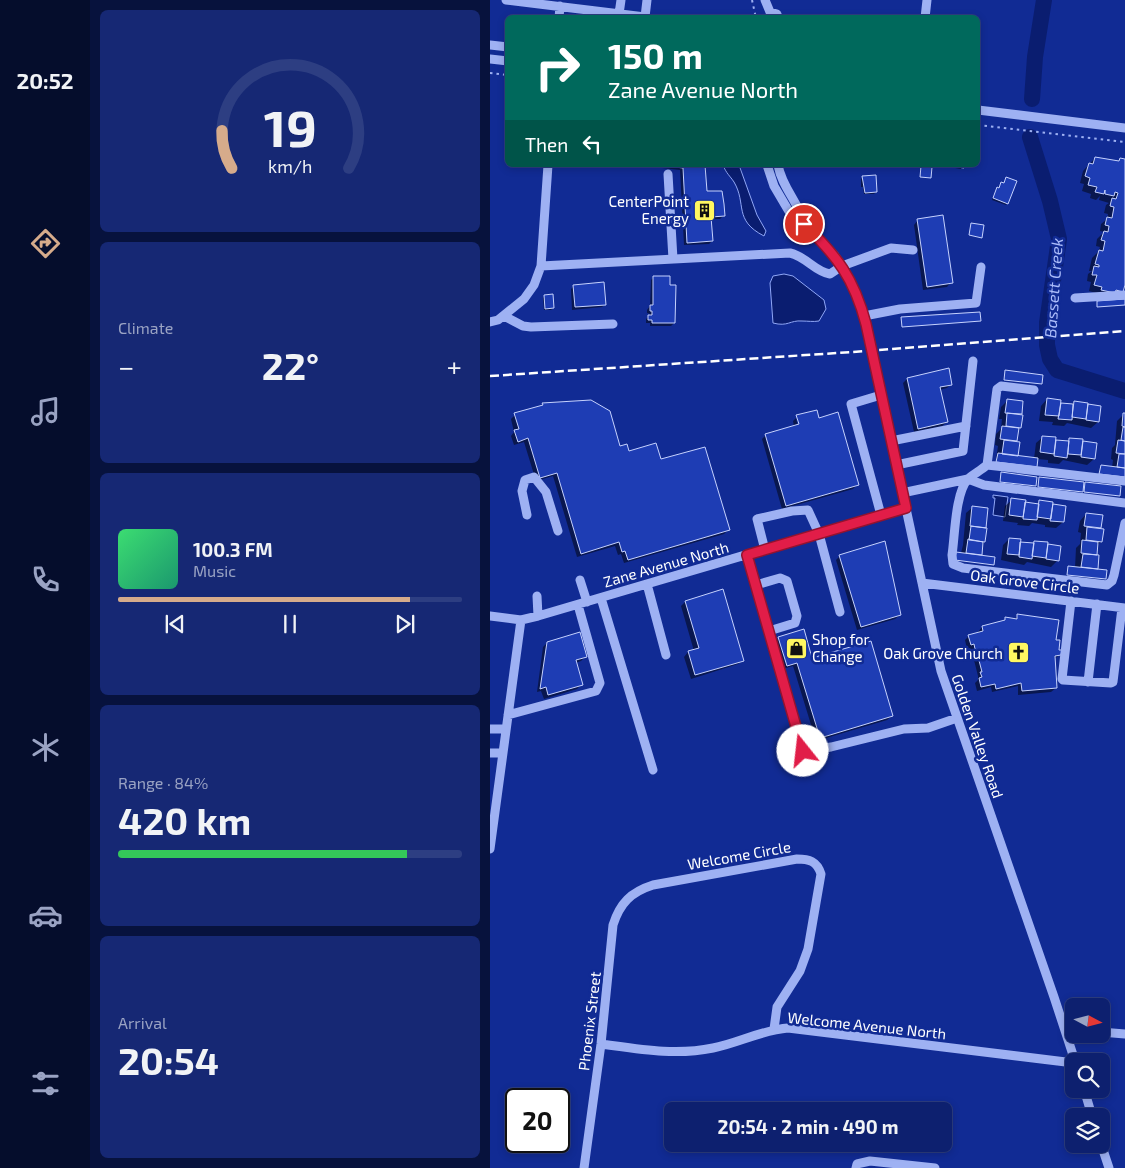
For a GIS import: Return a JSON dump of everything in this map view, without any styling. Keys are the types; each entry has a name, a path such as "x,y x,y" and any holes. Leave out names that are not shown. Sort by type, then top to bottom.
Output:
{"street":[{"path":"506,0 627,15"},
{"path":"619,14 621,0"},
{"path":"644,15 647,0"},
{"path":"765,0 772,15"},
{"path":"925,15 927,0"},
{"path":"559,15 560,6"},
{"path":"490,45 505,47"},
{"path":"490,59 505,61"},
{"path":"980,110 1125,128"},
{"path":"490,322 504,316 524,298 534,284 541,266 548,167"},
{"name":"Golden Valley Road","path":"768,167 774,186 794,220 804,224 835,256 857,296 864,316 941,671 956,718 1065,1016"},
{"name":"Golden Valley Road","path":"779,167 786,190 802,214 804,224"},
{"path":"668,174 674,259"},
{"path":"541,266 790,253 802,256 822,273 830,274 842,266 891,248 913,250"},
{"path":"864,316 900,309 976,303 982,267"},
{"path":"1075,298 1125,295"},
{"path":"504,316 531,328 613,324"},
{"path":"896,465 962,451 973,361"},
{"path":"988,465 997,389 1001,386 1034,390"},
{"path":"881,395 851,404 882,515"},
{"path":"891,440 966,426"},
{"path":"1125,481 988,465 968,479 963,487 952,555 953,564 963,568 1107,585 1112,581 1125,523"},
{"path":"527,516 522,491 524,480 534,477 546,492 558,531"},
{"path":"902,493 968,479 984,485 1125,503"},
{"name":"Zane Avenue North","path":"490,616 521,620 538,616 906,508"},
{"path":"764,550 757,518 808,510 819,534 840,612"},
{"path":"747,555 803,751 831,747 904,729 928,728 956,718"},
{"path":"756,585 780,578 787,581 797,616 795,623 769,630"},
{"path":"508,715 596,691 600,683 582,603 580,580"},
{"name":"Oak Grove Circle","path":"922,582 1124,608"},
{"path":"647,584 666,655"},
{"path":"537,596 538,616"},
{"path":"601,598 653,770"},
{"path":"1071,601 1062,679 1064,680 1111,684 1114,682 1124,608"},
{"path":"1088,682 1097,604"},
{"path":"490,849 492,819 521,620"},
{"path":"490,730 506,729"},
{"path":"490,753 503,753"},
{"name":"Welcome Circle","path":"641,888 797,859 807,859 815,862 820,874 808,949 800,971 777,1006 774,1029"},
{"name":"Phoenix Street","path":"584,1168 613,925 623,903 641,888"},
{"name":"Welcome Avenue North","path":"600,1044 657,1052 694,1051 735,1043 774,1029 807,1029 1065,1061"},
{"path":"1110,1033 1125,1034"},
{"path":"1104,1153 1109,1168"},
{"path":"856,1168 857,1164 870,1161 935,1168"}],"path":[{"path":"752,0 755,15"},
{"path":"490,73 505,75"},
{"path":"980,124 1125,142"}],"shaded area":[{"path":"724,167 740,167 757,215 766,231 764,236 754,230 744,218 738,190"},
{"path":"784,274 793,276 824,300 826,309 819,321 773,323 770,283 773,276"},
{"path":"993,495 1008,497 1005,517 993,515 995,498 993,498"}],"building":[{"path":"1095,157 1119,161 1120,158 1125,159 1125,285 1123,292 1116,290 1115,293 1101,290 1102,287 1094,285 1097,275 1092,275 1094,266 1099,267 1099,265 1095,264 1099,250 1103,251 1105,241 1101,240 1104,231 1108,232 1109,226 1105,225 1107,217 1112,218 1114,207 1110,206 1112,198 1116,199 1118,193 1115,192 1114,196 1105,194 1105,190 1104,194 1095,192 1097,187 1088,185 1090,178 1085,176 1089,163 1093,164"},
{"name":"CenterPoint Energy","path":"675,167 705,167 707,191 722,191 725,216 711,217 713,241 687,243 683,168"},
{"path":"921,167 932,167 931,178 920,177"},
{"path":"876,175 877,192 865,193 862,176"},
{"path":"1006,177 1017,181 1008,204 993,198 997,187 999,188 1001,182 1004,183"},
{"path":"943,215 953,283 927,287 917,219"},
{"path":"971,223 984,225 982,238 969,235"},
{"path":"653,276 670,276 670,285 676,285 675,323 652,323 652,320 648,320 648,315 652,315 650,305 653,305"},
{"path":"604,282 606,305 575,307 573,285"},
{"path":"553,294 554,308 545,309 544,295"},
{"path":"1125,299 1125,305 1097,307 1097,301"},
{"path":"980,312 981,321 902,327 901,317"},
{"path":"949,368 952,385 940,387 948,422 918,429 907,378"},
{"path":"1005,370 1043,375 1042,384 1004,380"},
{"path":"1047,398 1061,400 1059,416 1045,415"},
{"path":"1007,399 1023,401 1022,414 1005,413"},
{"path":"591,400 610,411 620,446 627,444 629,451 656,443 661,459 705,447 730,530 628,560 625,551 622,552 619,542 581,554 557,473 540,478 528,438 518,442 514,430 519,429 514,413 543,405 542,403"},
{"path":"1074,401 1088,403 1086,419 1072,417"},
{"path":"1061,403 1073,404 1072,420 1058,419"},
{"path":"1088,404 1101,406 1099,422 1086,420"},
{"path":"817,410 819,418 838,412 859,485 786,506 765,434 799,424 796,415"},
{"path":"1007,413 1023,415 1021,428 1006,426"},
{"path":"1123,413 1125,413 1125,427 1122,426"},
{"path":"1002,426 1019,428 1017,441 1000,439"},
{"path":"1123,427 1125,427 1125,441 1121,440"},
{"path":"1042,436 1056,437 1054,454 1040,452"},
{"path":"1069,438 1083,439 1081,455 1068,454"},
{"path":"1004,440 1020,442 1018,456 1002,454"},
{"path":"1056,440 1069,441 1067,458 1054,456"},
{"path":"1118,440 1125,441 1125,454 1116,453"},
{"path":"1083,441 1097,443 1095,459 1081,457"},
{"path":"998,453 1038,458 1037,467 996,462"},
{"path":"1119,454 1125,454 1125,468 1117,467"},
{"path":"1101,465 1125,468 1125,477 1099,474"},
{"path":"1001,472 1037,477 1036,486 1000,482"},
{"path":"1039,477 1084,482 1083,492 1038,487"},
{"path":"1085,482 1121,486 1120,496 1084,492"},
{"path":"1011,498 1026,500 1023,517 1009,515"},
{"path":"1039,500 1053,502 1051,519 1037,517"},
{"path":"1025,502 1039,504 1037,520 1023,519"},
{"path":"1053,504 1066,506 1064,522 1050,521"},
{"path":"972,506 988,508 986,528 970,526"},
{"path":"1086,513 1103,515 1101,528 1084,526"},
{"path":"971,526 987,528 985,542 969,540"},
{"path":"1087,527 1104,529 1102,542 1086,540"},
{"path":"1009,538 1021,539 1019,555 1007,554"},
{"path":"968,539 983,542 982,555 966,553"},
{"path":"1082,540 1098,542 1097,555 1081,553"},
{"path":"885,541 901,615 861,627 839,555"},
{"path":"1034,541 1048,542 1046,558 1032,556"},
{"path":"1020,542 1034,543 1032,559 1019,557"},
{"path":"1048,544 1061,546 1059,561 1046,559"},
{"path":"956,552 995,557 994,565 955,560"},
{"path":"1083,554 1099,555 1098,569 1081,567"},
{"path":"1068,566 1107,570 1106,579 1067,575"},
{"path":"723,589 744,661 695,675 688,651 699,648 685,601"},
{"name":"Oak Grove Church","path":"1017,614 1059,620 1056,640 1060,640 1059,650 1062,650 1061,655 1055,656 1057,688 1022,691 1021,683 996,689 995,684 981,687 979,678 982,677 980,672 982,672 976,649 974,644 971,645 968,635 983,631 982,626 1005,620 1005,617 1017,619"},
{"path":"804,629 812,658 871,641 893,716 820,738 797,663 787,666 778,637"},
{"path":"580,632 587,657 576,660 583,685 548,695 546,687 540,689 547,642"}],"waterway":[{"path":"1032,99 1035,57 1044,0"},
{"name":"Bassett Creek","path":"1030,137 1050,201 1059,239 1047,323 1047,345 1050,359 1057,370 1125,391"}],"railway":[{"path":"490,376 852,352 1125,331"}],"place":[{"name":"CenterPoint Energy","path":"705,210"},
{"name":"Shop for Change","path":"796,648"},
{"name":"Oak Grove Church","path":"1019,653"}],"route":[{"path":"803,751 747,555 906,508 866,324 857,296 850,278 835,256 804,224"}]}
